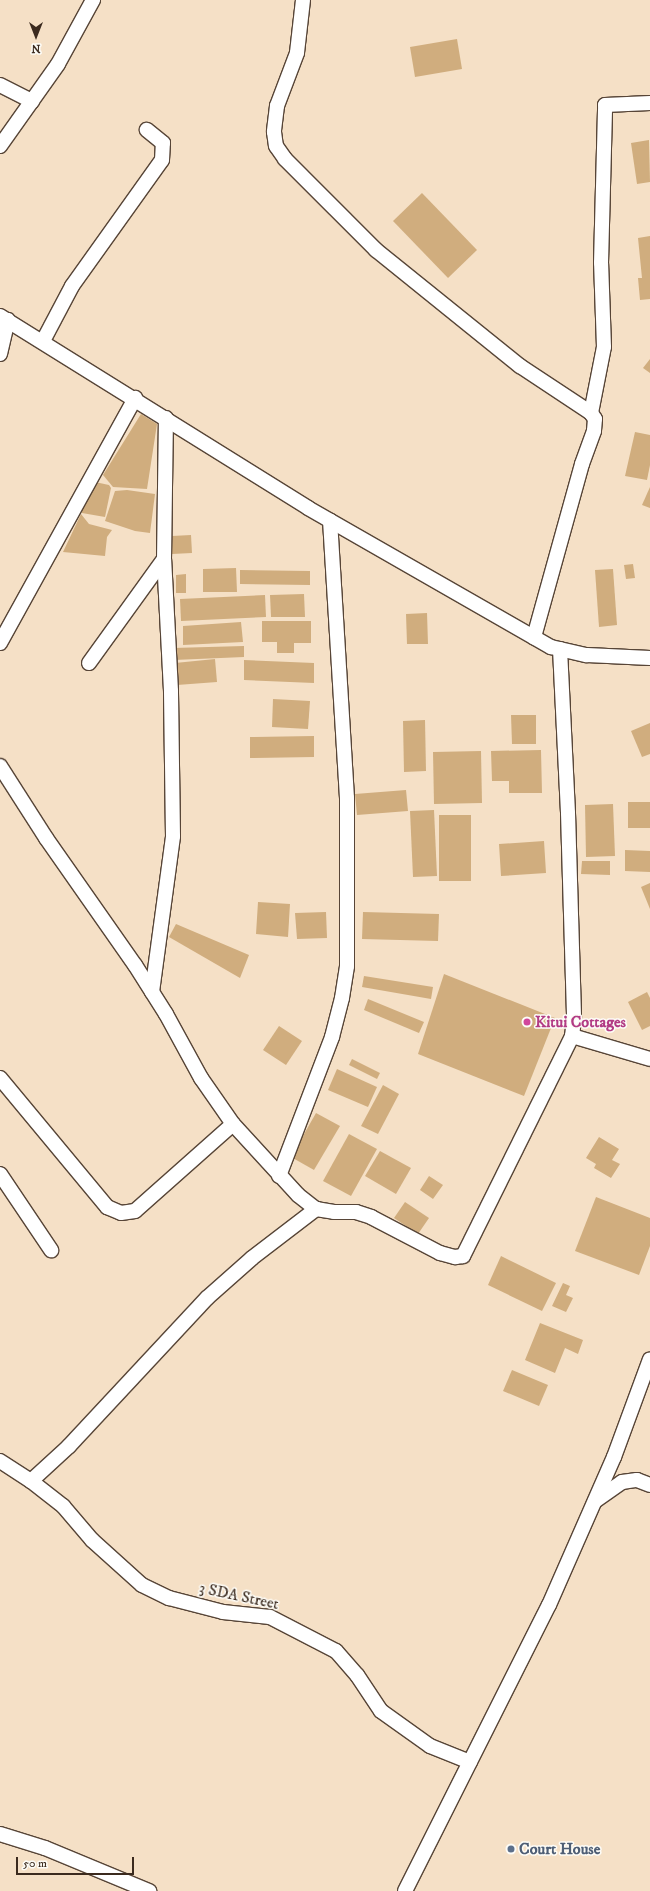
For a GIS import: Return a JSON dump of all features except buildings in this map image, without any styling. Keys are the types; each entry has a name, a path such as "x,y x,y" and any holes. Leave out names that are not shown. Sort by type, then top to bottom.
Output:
{"street":[{"path":"0,146 58,64 93,0"},
{"path":"303,0 296,53 277,106 274,132 276,146 285,159 376,250 520,366 591,412 595,419 594,431 582,464 534,637"},
{"path":"0,85 32,101"},
{"path":"591,412 604,347 601,263 605,105 650,103"},
{"path":"42,341 72,286 162,160 163,143 148,130"},
{"path":"0,354 4,318 135,398 330,521 534,637 560,649 587,655 650,658"},
{"path":"0,643 135,398"},
{"path":"152,992 174,836 171,692 164,559 166,418"},
{"path":"280,1176 332,1037 342,998 347,966 347,798 330,521"},
{"path":"89,663 164,559"},
{"path":"0,766 46,838 152,992 201,1078 233,1124 280,1176 298,1195 316,1209 334,1212 356,1212 371,1217 440,1252 455,1257 463,1256 572,1036 574,1018 568,813 560,649"},
{"path":"572,1036 650,1059"},
{"path":"0,1078 107,1207 121,1213 135,1211 233,1124"},
{"path":"0,1174 51,1250"},
{"path":"31,1481 69,1446 207,1298 316,1209"},
{"path":"405,1891 549,1604 592,1503 614,1457 650,1359"},
{"name":"3 SDA Street","path":"0,1461 31,1481 63,1506 92,1540 142,1586 169,1598 223,1612 270,1617 336,1651 357,1675 380,1711 430,1746 470,1762"},
{"path":"592,1503 622,1482 637,1480 650,1485"},
{"path":"0,1834 45,1848 149,1891"}],"place":[{"name":"Kitui Cottages","path":"527,1022"},
{"name":"Court House","path":"511,1849"}]}
